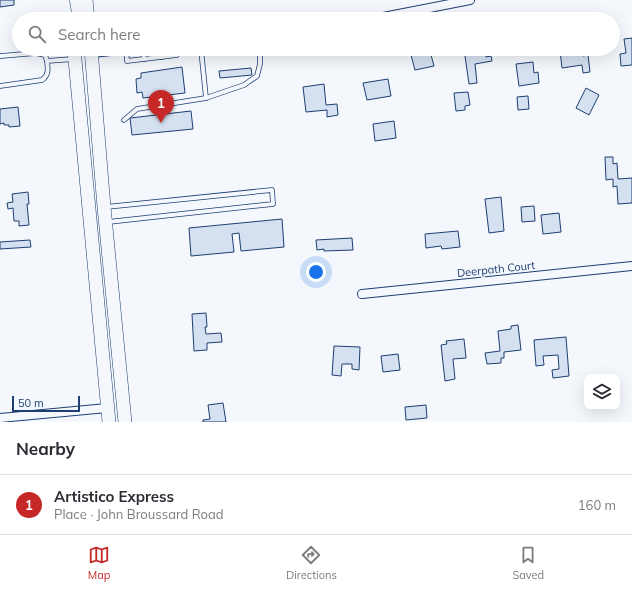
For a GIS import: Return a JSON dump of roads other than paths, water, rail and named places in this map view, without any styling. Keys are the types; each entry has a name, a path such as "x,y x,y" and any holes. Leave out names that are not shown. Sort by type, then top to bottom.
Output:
{"main road":[{"path":"70,0 71,12"},
{"path":"76,0 78,12"},
{"path":"86,0 87,12"},
{"path":"83,56 109,422"},
{"path":"84,56 106,223 125,422"}],"street":[{"path":"409,12 470,0"},
{"name":"Deerpath Court","path":"362,294 632,266"},
{"path":"0,418 107,408"}],"lane":[{"path":"2,56 12,55"},
{"path":"0,86 42,80 47,75 48,69 48,61 46,56"},
{"path":"48,61 67,56"},
{"path":"127,56 127,60 170,56"},
{"path":"202,56 206,98"},
{"path":"124,120 137,109 206,98 244,85 257,76 260,56"},
{"path":"104,207 272,190 273,197 273,204 106,223"}],"place":[{"name":"Artistico Express","path":"161,123"}]}
